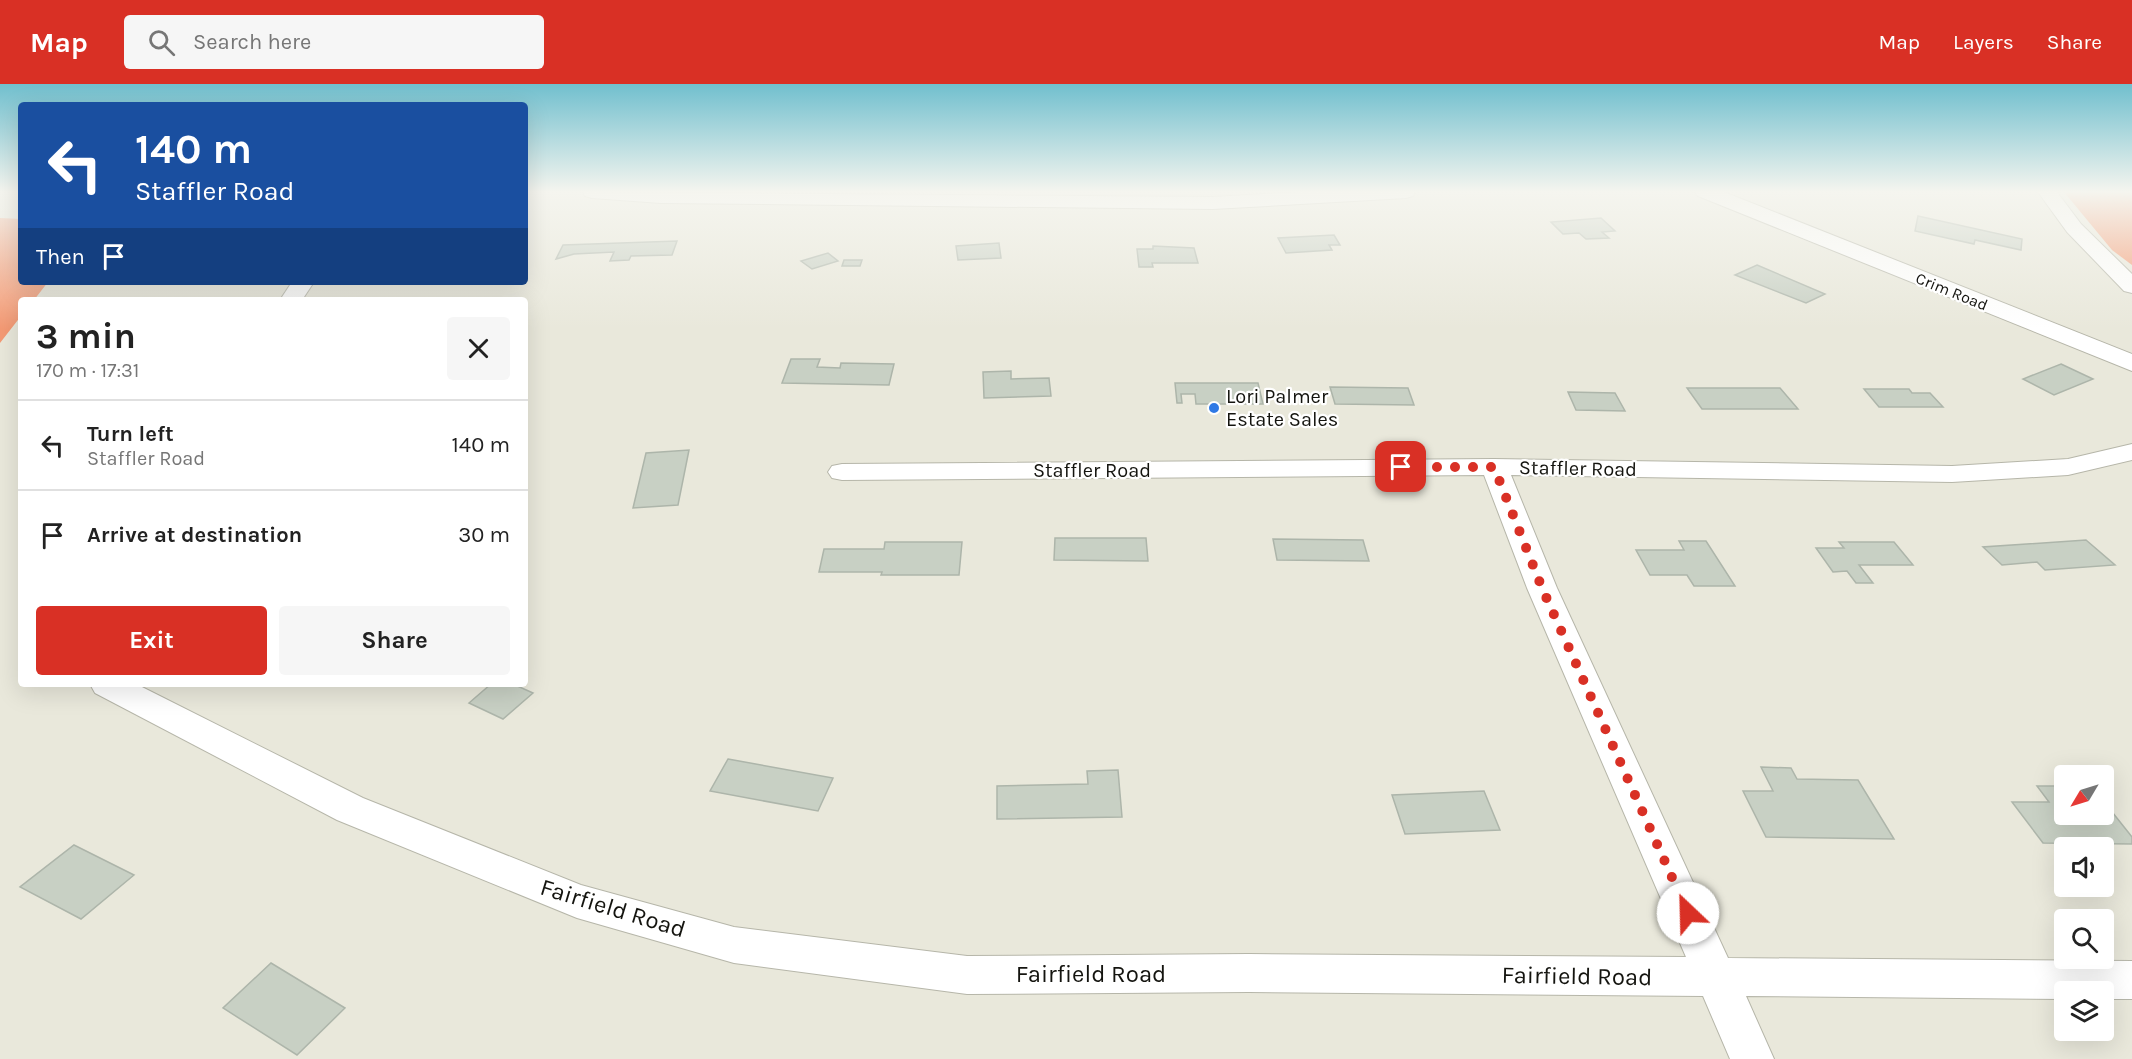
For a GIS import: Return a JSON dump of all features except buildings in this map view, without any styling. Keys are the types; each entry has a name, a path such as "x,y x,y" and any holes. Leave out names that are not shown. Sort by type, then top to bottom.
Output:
{"street":[{"name":"Crim Road","path":"1819,238 2132,363"},
{"path":"2084,238 2132,286"},
{"name":"Staffler Road","path":"842,472 1494,467 1952,474 2068,467 2132,452"},
{"path":"1494,467 1542,588 1718,978 1752,1059"},
{"name":"Fairfield Road","path":"113,687 350,809 577,901 734,945 967,975 1249,973 2132,980"}],"shaded area":[{"path":"0,238 18,238 18,285 46,285 36,297 18,297 18,320 0,343"},
{"path":"2102,238 2132,238 2132,265 2112,250"}],"place":[{"name":"Lori Palmer Estate Sales","path":"1214,408"}],"route":[{"path":"1401,467 1494,467 1542,588 1688,913"}]}
